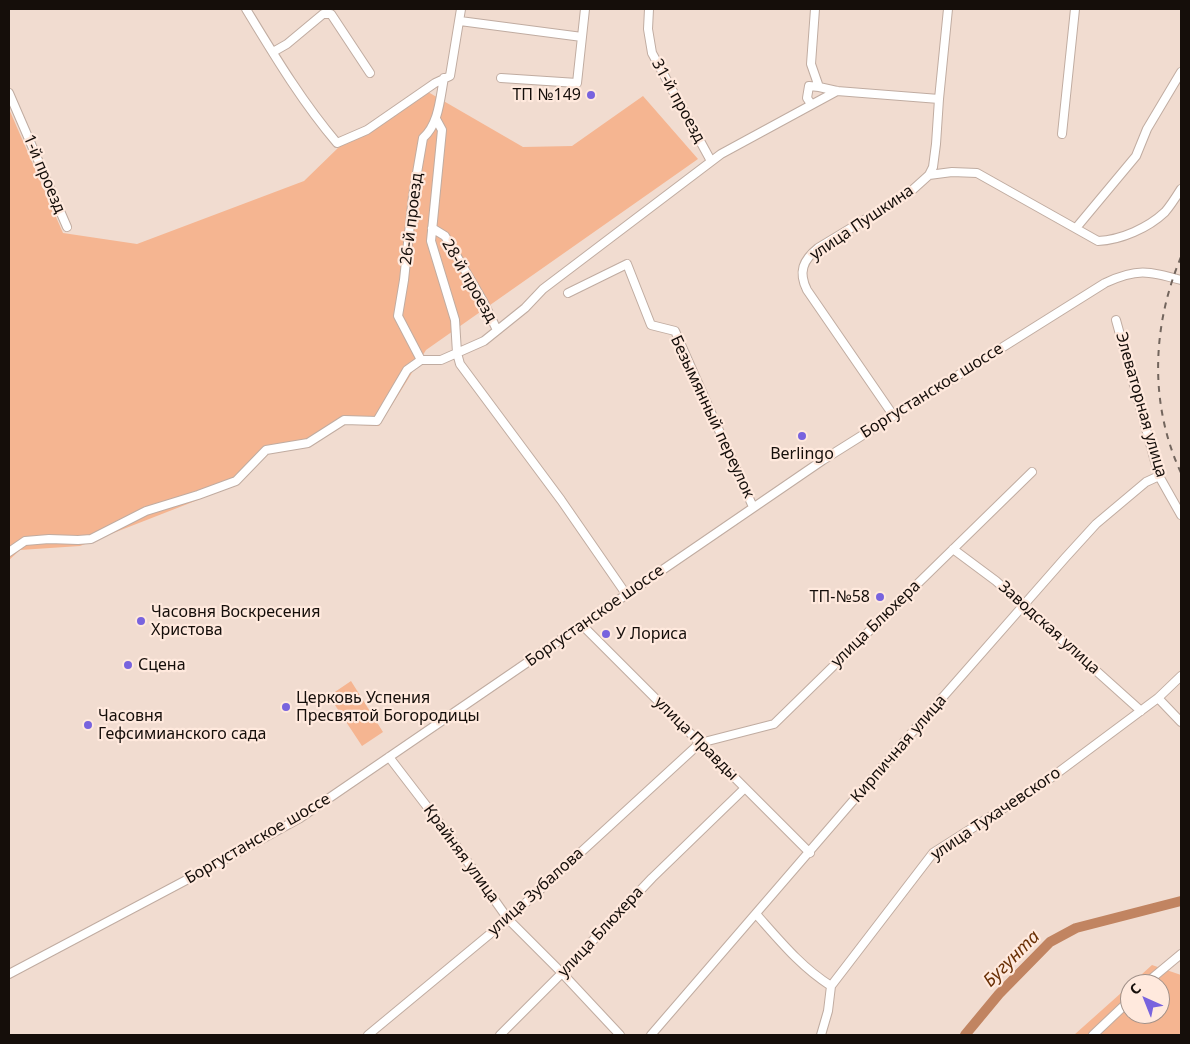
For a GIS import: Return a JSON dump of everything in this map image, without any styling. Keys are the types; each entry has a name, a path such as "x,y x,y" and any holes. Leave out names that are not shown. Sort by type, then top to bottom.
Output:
{"street":[{"path":"246,9 322,126 337,143 367,130 447,77"},
{"name":"26-й проезд","path":"421,360 398,316 413,196 423,138 429,132 436,119 460,21 461,9"},
{"path":"501,78 577,83 585,9"},
{"name":"31-й проезд","path":"650,9 648,28 652,53 712,161"},
{"path":"815,9 811,64 819,87"},
{"name":"улица Пушкина","path":"893,415 807,290 802,280 803,270 805,262 818,248 909,193 929,175 935,157 948,9"},
{"path":"1062,134 1075,9"},
{"path":"273,52 287,44 323,14 331,14 370,73"},
{"path":"460,21 582,37"},
{"path":"1076,228 1136,156 1147,129 1181,72"},
{"path":"811,104 807,98 808,86 837,91 939,99"},
{"path":"9,552 25,540 78,540 91,538 146,511 236,481 266,450 308,443 344,420 377,421 407,370 421,360 441,360 484,340 525,308 543,289 712,161 837,91"},
{"name":"1-й проезд","path":"9,93 67,227"},
{"name":"28-й проезд","path":"436,119 442,130 432,228 445,236 483,301 497,330"},
{"path":"929,175 952,172 977,173 1098,241 1112,241 1138,230 1155,220 1166,211 1181,189"},
{"path":"432,228 431,241 455,320 457,353 460,364 561,500 626,594"},
{"name":"Безымянный переулок","path":"568,293 627,264 651,325 675,331 753,507"},
{"name":"Боргустанское шоссе","path":"9,974 300,818 753,507 893,415 1075,301 1116,278 1137,272 1146,272 1181,280"},
{"name":"Элеваторная улица","path":"1116,320 1159,476 1181,514"},
{"name":"улица Блюхера","path":"700,742 774,724 1032,472"},
{"name":"Кирпичная улица","path":"651,1035 810,853 921,722 1096,524 1146,482 1159,476"},
{"name":"Заводская улица","path":"953,549 996,582 1142,711"},
{"name":"улица Правды","path":"582,625 810,853"},
{"name":"улица Тухачевского","path":"831,986 933,853 1048,780 1142,711 1181,676"},
{"path":"1158,698 1181,722"},
{"name":"улица Зубалова","path":"368,1035 508,919 700,742"},
{"name":"Крайняя улица","path":"389,757 445,830 508,919 620,1035"},
{"name":"улица Блюхера","path":"500,1035 652,878 745,788"},
{"path":"756,914 794,957 814,975 831,986 828,1012 820,1035"},
{"path":"1157,974 1181,954"},
{"path":"1093,1035 1120,1009"}],"shaded area":[{"path":"428,92 523,147 572,146 643,96 698,159 426,350 379,426 341,424 316,443 267,451 231,487 80,546 20,550 9,560 9,109 63,233 137,244 304,181 340,146 370,132"},
{"path":"351,681 383,732 362,746 329,696"},
{"path":"1152,965 1181,975 1181,1035 1074,1035 1120,994 1120,1024 1170,1024 1170,974 1142,974"}],"waterway":[{"name":"Бугунта","path":"965,1035 999,994 1050,942 1076,928 1181,901"}],"railway":[{"path":"1181,257 1171,283 1164,310 1158,365 1159,393 1163,420 1181,473"}],"place":[{"name":"ТП №149","path":"591,95"},
{"name":"Berlingo","path":"802,436"},
{"name":"ТП-№58","path":"880,597"},
{"name":"Часовня Воскресения Христова","path":"141,621"},
{"name":"У Лориса","path":"606,634"},
{"name":"Сцена","path":"128,665"},
{"name":"Церковь Успения Пресвятой Богородицы","path":"286,707"},
{"name":"Часовня Гефсимианского сада","path":"88,725"}]}
